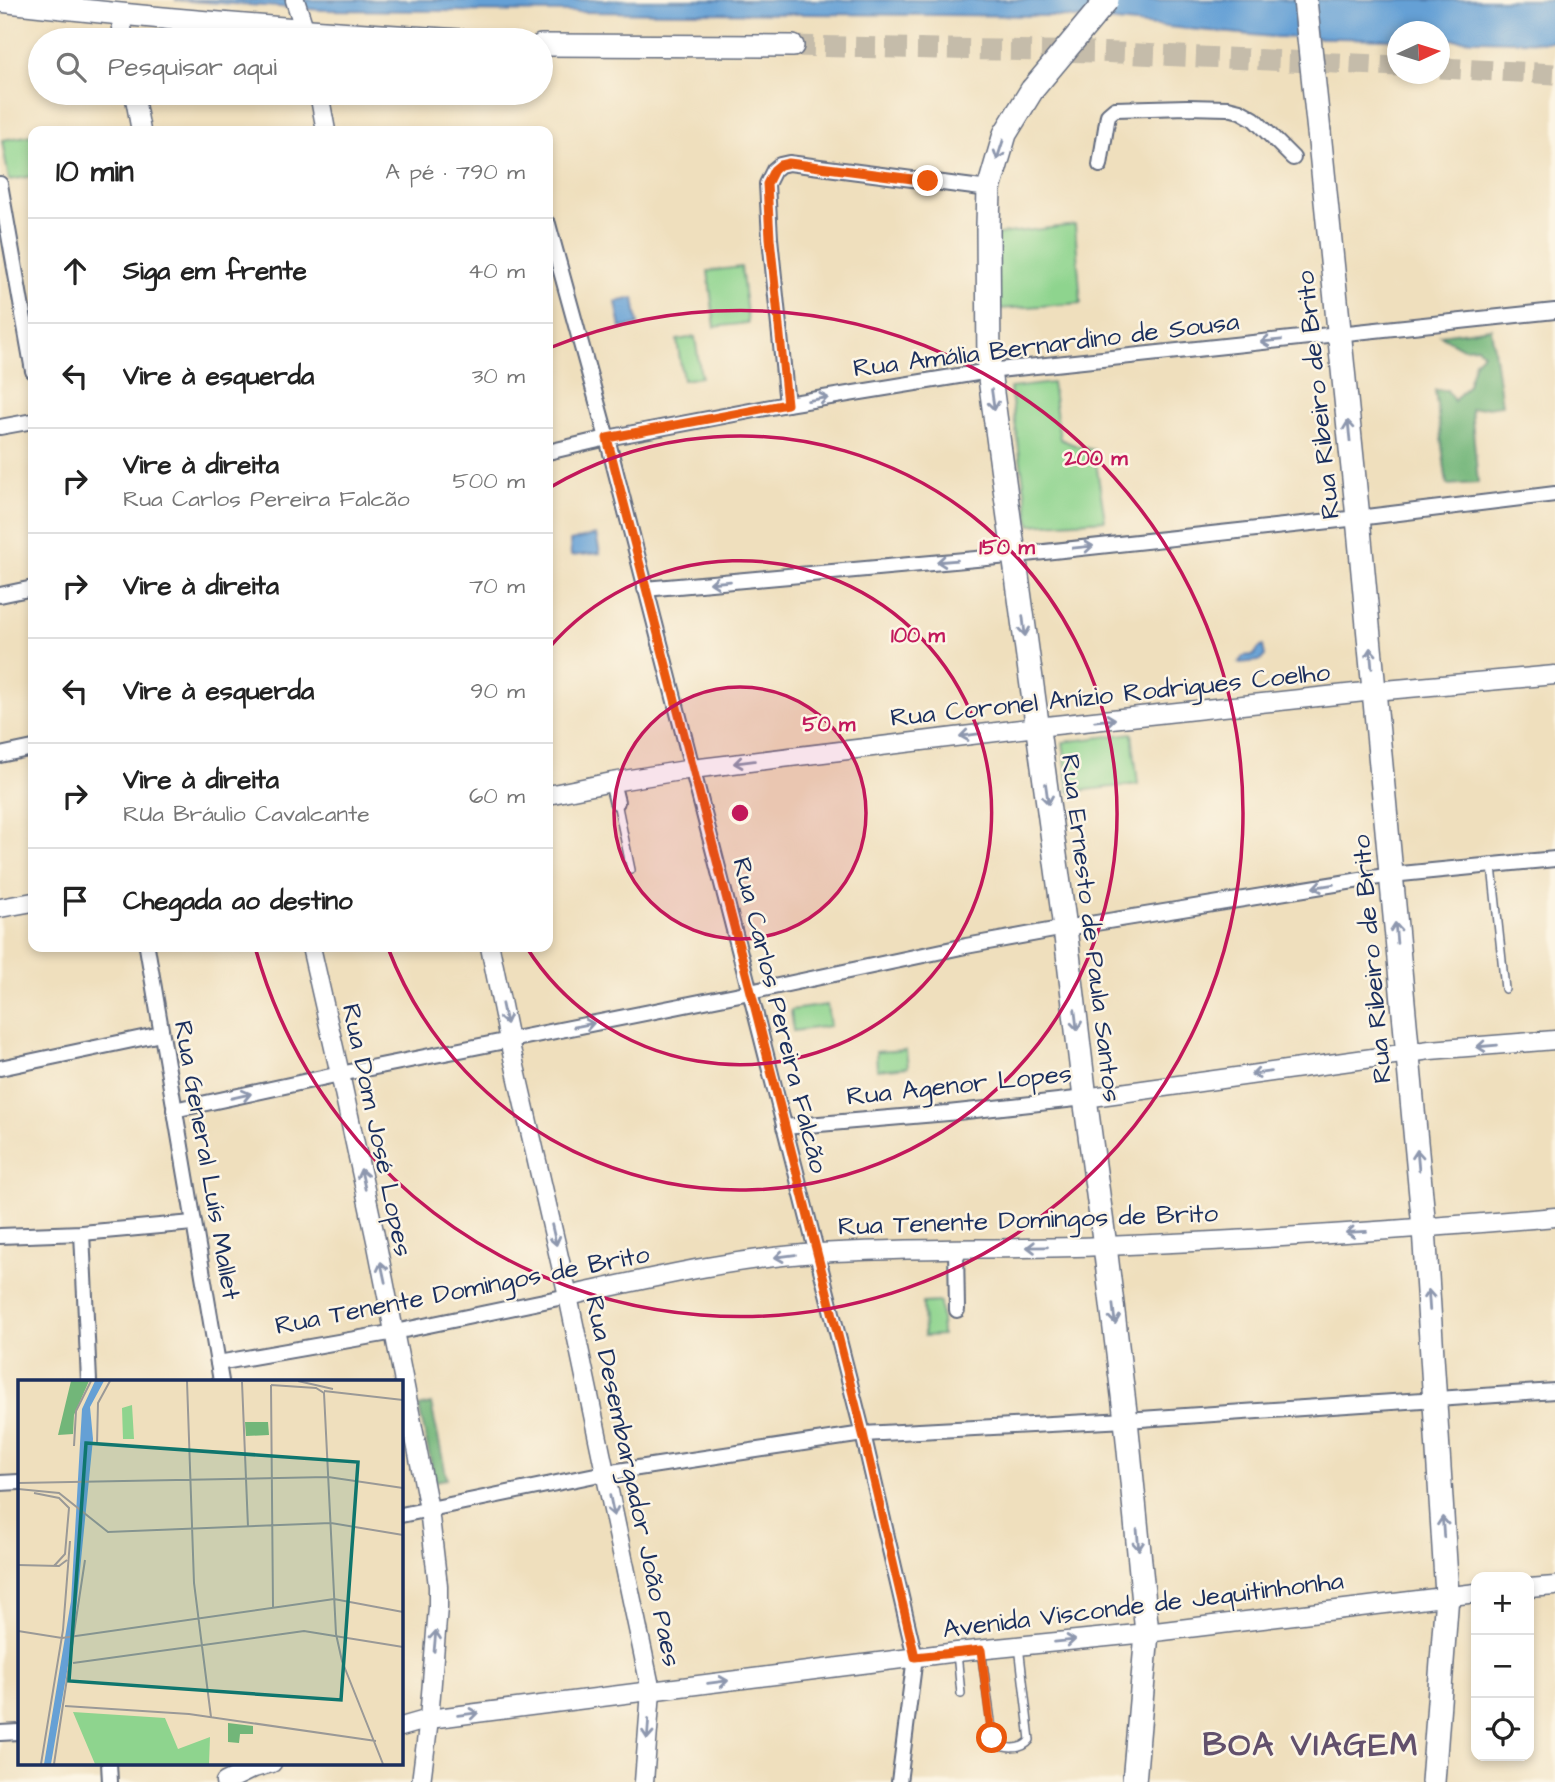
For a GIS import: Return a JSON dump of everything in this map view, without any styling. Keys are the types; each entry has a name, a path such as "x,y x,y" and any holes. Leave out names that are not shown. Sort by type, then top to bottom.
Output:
{"main road":[{"name":"Rua Ernesto de Paula Santos","path":"1107,0 1032,90 1005,134 989,189 989,371 1065,928 1126,1420 1146,1633 1134,1782"},
{"name":"Rua Ribeiro de Brito","path":"1305,0 1424,1228 1447,1595 1433,1782"},
{"path":"0,1 120,15 280,28"},
{"path":"553,45 793,46"}],"street":[{"path":"295,0 304,28"},
{"path":"120,15 122,28"},
{"path":"136,105 140,126"},
{"path":"321,105 325,126"},
{"path":"1100,165 1108,115 1115,109 1187,107 1240,111 1254,118 1293,158"},
{"path":"787,404 767,184 774,170 789,163 989,189"},
{"path":"0,184 28,343"},
{"name":"Rua Carlos Pereira Falcão","path":"553,242 607,438 751,992 863,1434 915,1657 899,1782"},
{"name":"Rua Amália Bernardino de Sousa","path":"553,451 787,404 989,371 1555,311"},
{"path":"0,427 28,422"},
{"path":"645,589 1015,555 1555,494"},
{"path":"0,595 28,589"},
{"name":"Rua Coronel Anízio Rodrigues Coelho","path":"553,793 692,768 1037,727 1374,691 1555,675"},
{"path":"0,755 28,748"},
{"path":"612,782 617,802"},
{"path":"174,1110 966,946 1065,928 1391,875 1555,859"},
{"path":"0,908 28,903"},
{"name":"Rua General Luís Mallet","path":"148,952 221,1380"},
{"name":"Rua Dom José Lopes","path":"312,952 395,1332 429,1509 438,1607 421,1782"},
{"name":"Rua Desembargador João Paes","path":"491,952 568,1296 651,1691 644,1782"},
{"path":"0,1069 161,1034"},
{"name":"Rua Agenor Lopes","path":"784,1127 1085,1098 1408,1053 1555,1040"},
{"name":"Rua Tenente Domingos de Brito","path":"218,1363 395,1332 664,1275 738,1262 817,1253 1105,1246 1424,1228 1555,1217"},
{"path":"0,1236 82,1233 193,1223"},
{"path":"82,1233 89,1380"},
{"path":"956,1248 957,1310"},
{"path":"402,1514 605,1473 863,1434 1126,1420 1555,1391"},
{"path":"0,1483 18,1482"},
{"path":"1534,1588 1555,1586"},
{"name":"Avenida Visconde de Jequitinhonha","path":"402,1727 429,1719 915,1657 1146,1633 1471,1593"},
{"path":"0,1732 18,1732"},
{"path":"109,1764 110,1782"},
{"path":"225,1782 260,1764"}],"lane":[{"path":"617,802 632,870"},
{"path":"1492,865 1505,989"},
{"path":"981,1650 993,1743 1002,1747 1016,1747 1025,1746 1030,1740 1019,1646"},
{"path":"957,1652 961,1694"}],"green space":[{"path":"28,136 28,177 9,180 2,140"},
{"path":"1075,225 1081,303 1000,309 990,235"},
{"path":"741,267 748,323 715,327 708,271"},
{"path":"1491,328 1502,405 1471,409 1478,483 1447,485 1435,390 1447,390 1454,401 1468,385 1475,361 1483,353 1477,347 1463,348 1440,335"},
{"path":"695,337 701,377 683,380 677,340"},
{"path":"1052,383 1060,439 1094,450 1105,520 1030,525 1010,388"},
{"path":"1132,733 1138,784 1069,792 1063,742"},
{"path":"827,1005 830,1026 793,1031 791,1010"},
{"path":"906,1050 908,1067 877,1070 876,1052"},
{"path":"940,1302 942,1335 924,1336 923,1303"},
{"path":"431,1404 447,1479 435,1481 419,1407"}],"water":[{"path":"175,0 1555,0 1555,42 1450,39 1450,21 1387,21 1387,39 1273,37 1053,16 323,10"},
{"path":"634,298 638,325 621,328 616,302"},
{"path":"596,535 600,553 571,556 570,541"},
{"path":"1263,646 1265,656 1259,661 1239,663 1243,656 1254,655"}],"tunnel":[{"path":"793,46 1095,52 1387,65"},
{"path":"1450,69 1555,74"}],"district":[{"name":"BOA VIAGEM","path":"1311,1743"}],"route":[{"path":"928,181 789,163 780,165 774,170 767,184 787,404 607,438 863,1434 915,1657 981,1650 992,1738"}]}
